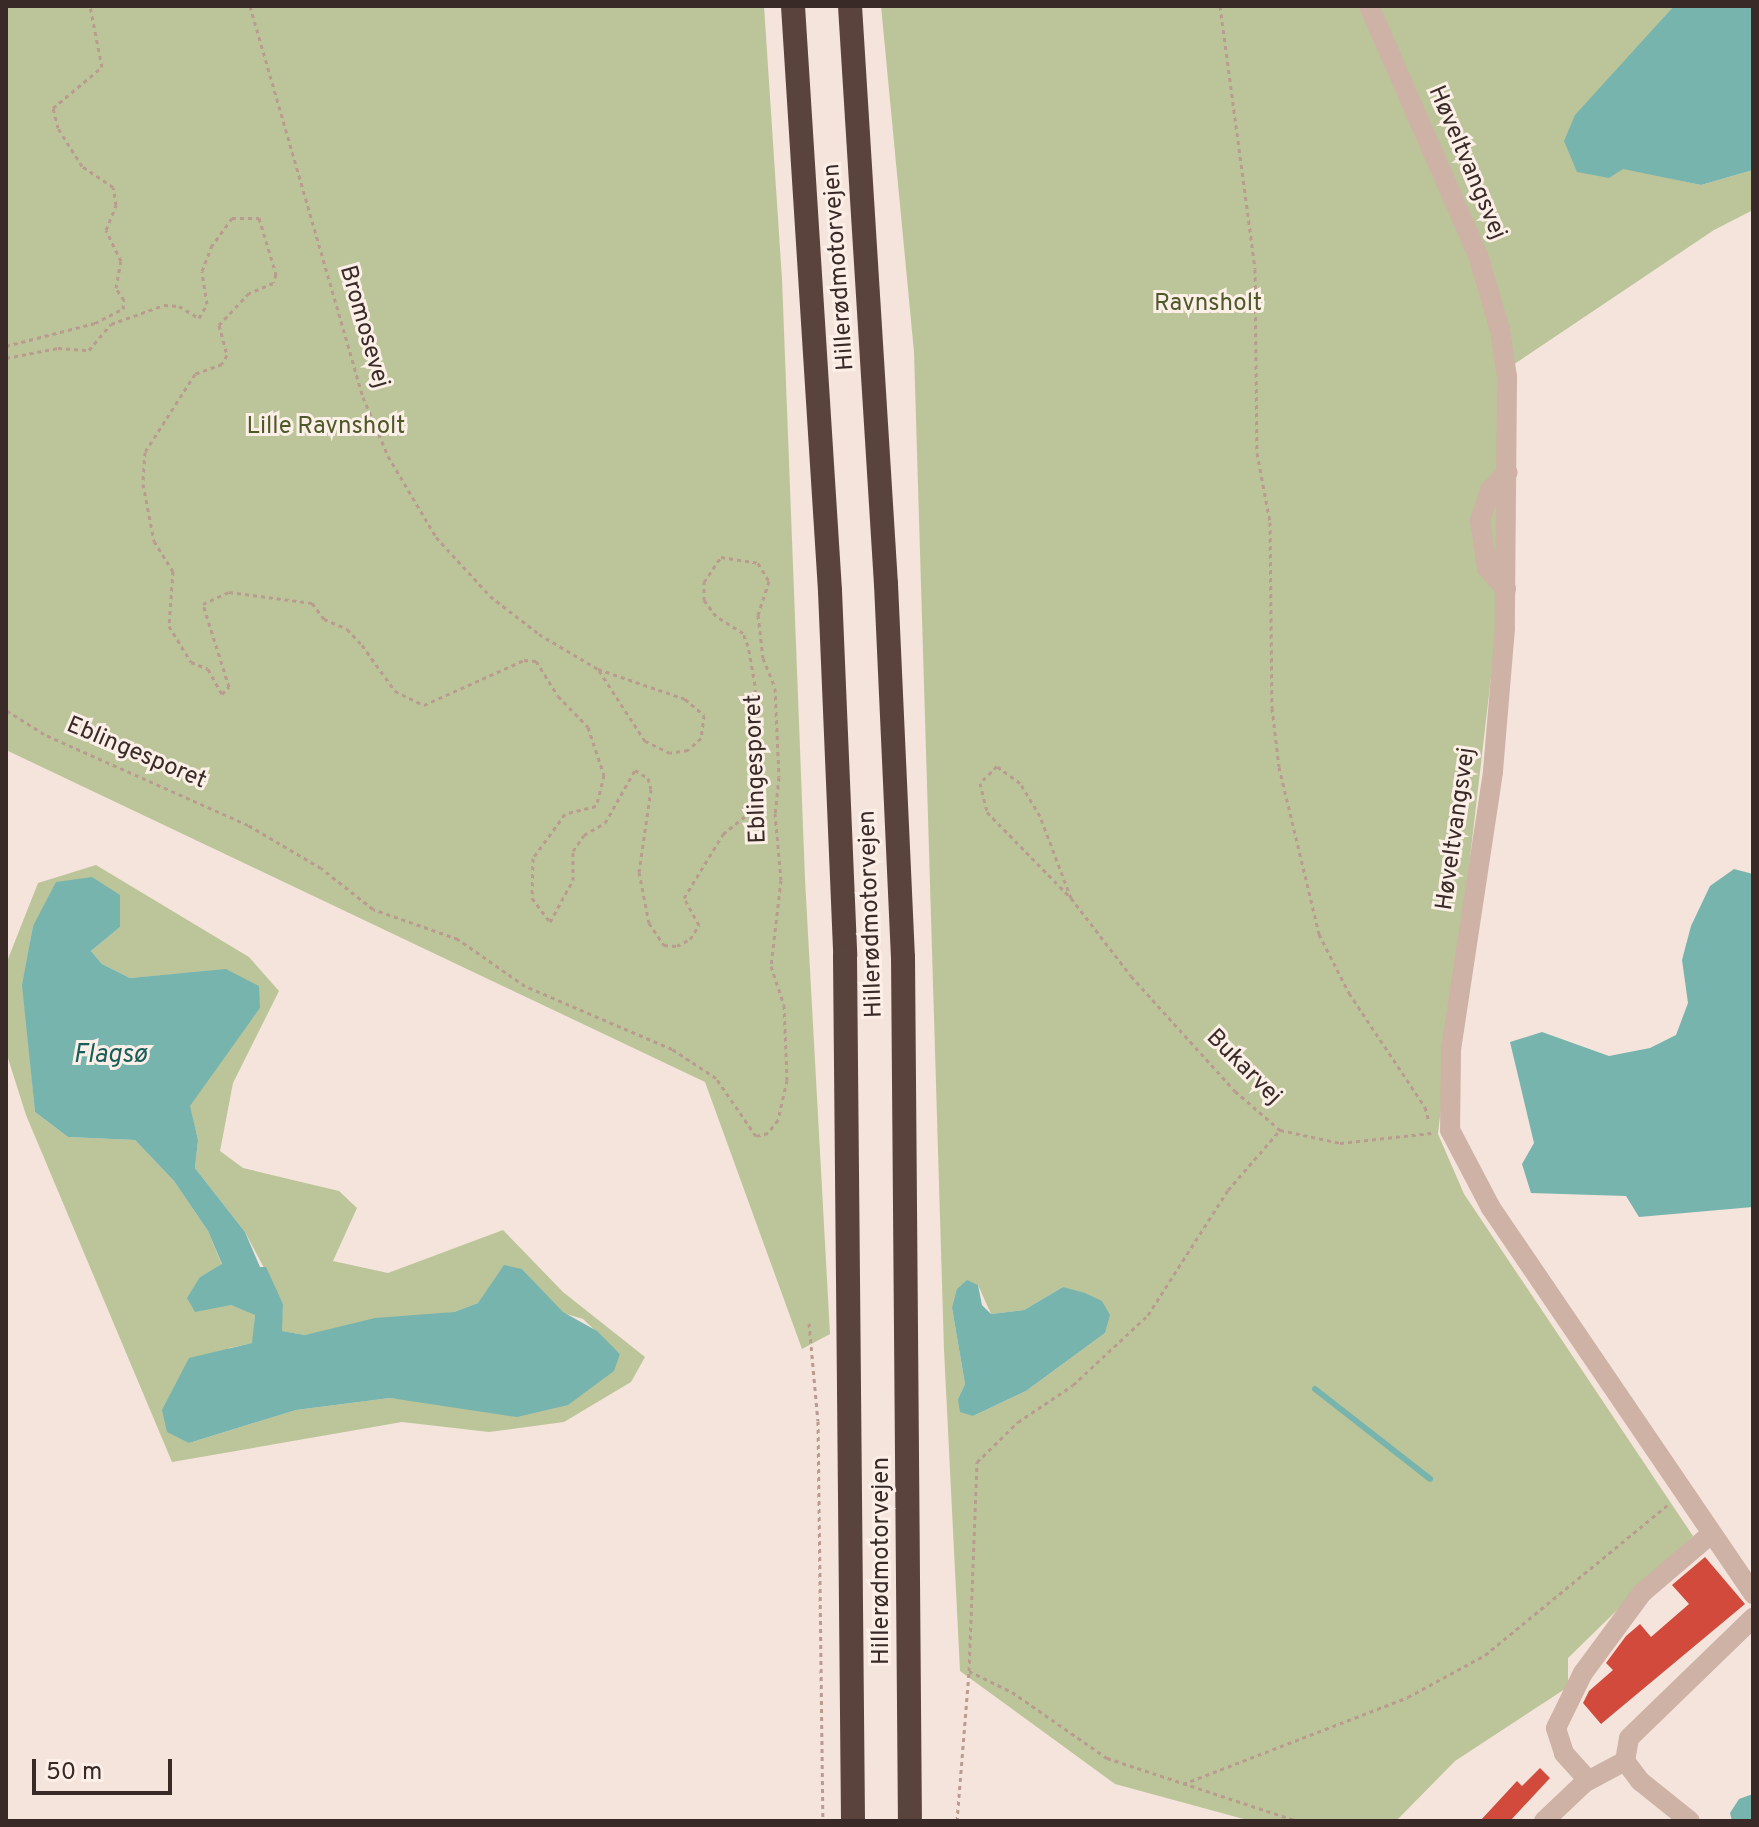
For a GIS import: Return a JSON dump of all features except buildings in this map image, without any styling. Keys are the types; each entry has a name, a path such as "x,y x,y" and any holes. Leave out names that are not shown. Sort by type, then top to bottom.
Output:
{"highway":[{"name":"Hillerødmotorvejen","path":"793,6 830,591 845,956 853,1821"},
{"name":"Hillerødmotorvejen","path":"850,6 886,584 903,957 910,1821"}],"street":[{"name":"Høveltvangsvej","path":"1369,6 1478,255 1500,330 1507,377 1506,589 1493,772 1441,1131 1682,1494 1753,1594"},
{"path":"1588,1780 1564,1753 1556,1728 1583,1673 1642,1593 1710,1535"},
{"path":"1690,1821 1640,1781 1625,1761 1629,1738 1753,1618"},
{"path":"1544,1821 1588,1780 1625,1761"}],"path":[{"path":"6,346 95,323 123,309 115,280 121,261 106,230 116,205 113,187 82,166 58,128 53,108 102,67 90,6"},
{"name":"Bromosevej","path":"250,6 363,397 388,456 436,537 490,596 539,634 598,669 685,699 704,715 701,738 688,750 670,753 645,741 598,669"},
{"path":"1220,6 1255,269 1257,453 1270,522 1272,708 1279,767 1319,934 1349,993 1441,1131"},
{"name":"Eblingesporet","path":"6,358 58,348 89,350 111,324 164,305 179,306 199,318 207,302 202,271 211,247 232,218 259,218 276,274 273,283 249,293 219,325 227,355 222,364 195,374 145,452 143,484 154,541 173,571 169,626 191,662 208,669 219,694 229,687 203,604 229,592 312,603 324,619 347,629 395,691 424,705 524,660 536,661 558,696 588,727 604,775 596,806 565,814 533,858 532,898 550,922 573,880 573,851 584,835 605,823 635,770 648,778 651,789 639,872 649,923 664,945 677,946 690,939 699,925 684,898 723,834 759,805 755,685 748,646 743,633 716,616 704,600 704,582 721,557 758,563 769,581 758,615 763,658 775,688 779,777 775,813 781,880 771,966 784,1005 787,1072 778,1120 768,1133 751,1134 716,1078 672,1049 525,986 458,939 373,909 321,868 248,825 44,734 6,710"},
{"name":"Bukarvej","path":"1071,898 1040,816 1020,783 997,766 980,783 987,812 1071,898 1131,976 1235,1091 1280,1130 1340,1143 1441,1131"},
{"path":"957,1821 969,1671 977,1462 1018,1422 1073,1385 1148,1315 1228,1190 1280,1130"},
{"path":"809,1323 818,1421 823,1821"},
{"path":"1183,1784 1408,1697 1485,1655 1682,1494"},
{"path":"969,1671 1012,1692 1107,1758 1297,1821"}],"green space":[{"name":"Lille Ravnsholt","path":"6,6 764,6 782,279 805,879 830,1334 802,1349 705,1082 6,750"},
{"name":"Ravnsholt","path":"881,6 1674,6 1624,63 1623,168 1701,185 1753,170 1753,210 1714,230 1498,375 1496,634 1438,1134 1464,1194 1693,1536 1568,1658 1568,1687 1455,1761 1396,1821 1251,1821 1115,1784 960,1671 944,1350 914,352","holes":["978,1285 991,1314 1024,1310 1063,1287 1105,1333 1026,1391 973,1416 958,1399 965,1384 952,1308"]},
{"path":"96,865 249,957 279,991 233,1083 220,1151 243,1168 339,1191 357,1208 333,1261 388,1273 503,1230 563,1292 645,1357 631,1382 564,1422 489,1432 402,1422 172,1462 26,1115 6,1052 6,964 38,883","holes":["33,926 120,927 91,951 102,964 130,978 226,970 260,1008 189,1105 198,1140 195,1168 245,1232 283,1304 281,1331 305,1335 454,1312 478,1303 522,1269 563,1313 583,1319 620,1354 448,1404 390,1398 296,1410 189,1443 229,1348 253,1343 255,1314 231,1305 200,1277 222,1265 208,1231 174,1181 135,1140 68,1137 35,1112 23,985"]}],"water":[{"path":"1674,6 1753,6 1753,170 1701,185 1623,169 1609,178 1577,172 1564,141 1575,115"},
{"path":"1734,869 1753,874 1753,1207 1639,1217 1626,1196 1531,1193 1522,1164 1534,1143 1510,1042 1542,1032 1609,1056 1650,1048 1676,1035 1688,1003 1682,960 1691,926 1710,886"},
{"name":"Flagsø","path":"92,877 120,895 120,927 91,951 102,964 130,978 226,969 259,986 260,1008 190,1106 198,1140 195,1168 245,1232 260,1267 266,1267 283,1304 282,1331 305,1335 375,1318 454,1312 478,1303 504,1265 522,1269 563,1312 597,1331 620,1354 614,1371 568,1405 517,1417 390,1398 296,1410 189,1443 167,1432 162,1410 189,1358 252,1343 255,1315 231,1305 195,1312 187,1298 200,1277 222,1264 208,1231 174,1181 135,1140 68,1137 35,1112 22,985 33,926 56,882"},
{"path":"967,1280 978,1285 982,1305 991,1314 1024,1310 1063,1287 1085,1293 1102,1301 1110,1315 1105,1333 1026,1391 973,1416 960,1412 958,1399 965,1384 952,1308 957,1289"},
{"path":"1753,1794 1753,1821 1732,1821 1730,1813 1739,1799"}],"waterway":[{"path":"1315,1389 1430,1479"}]}
